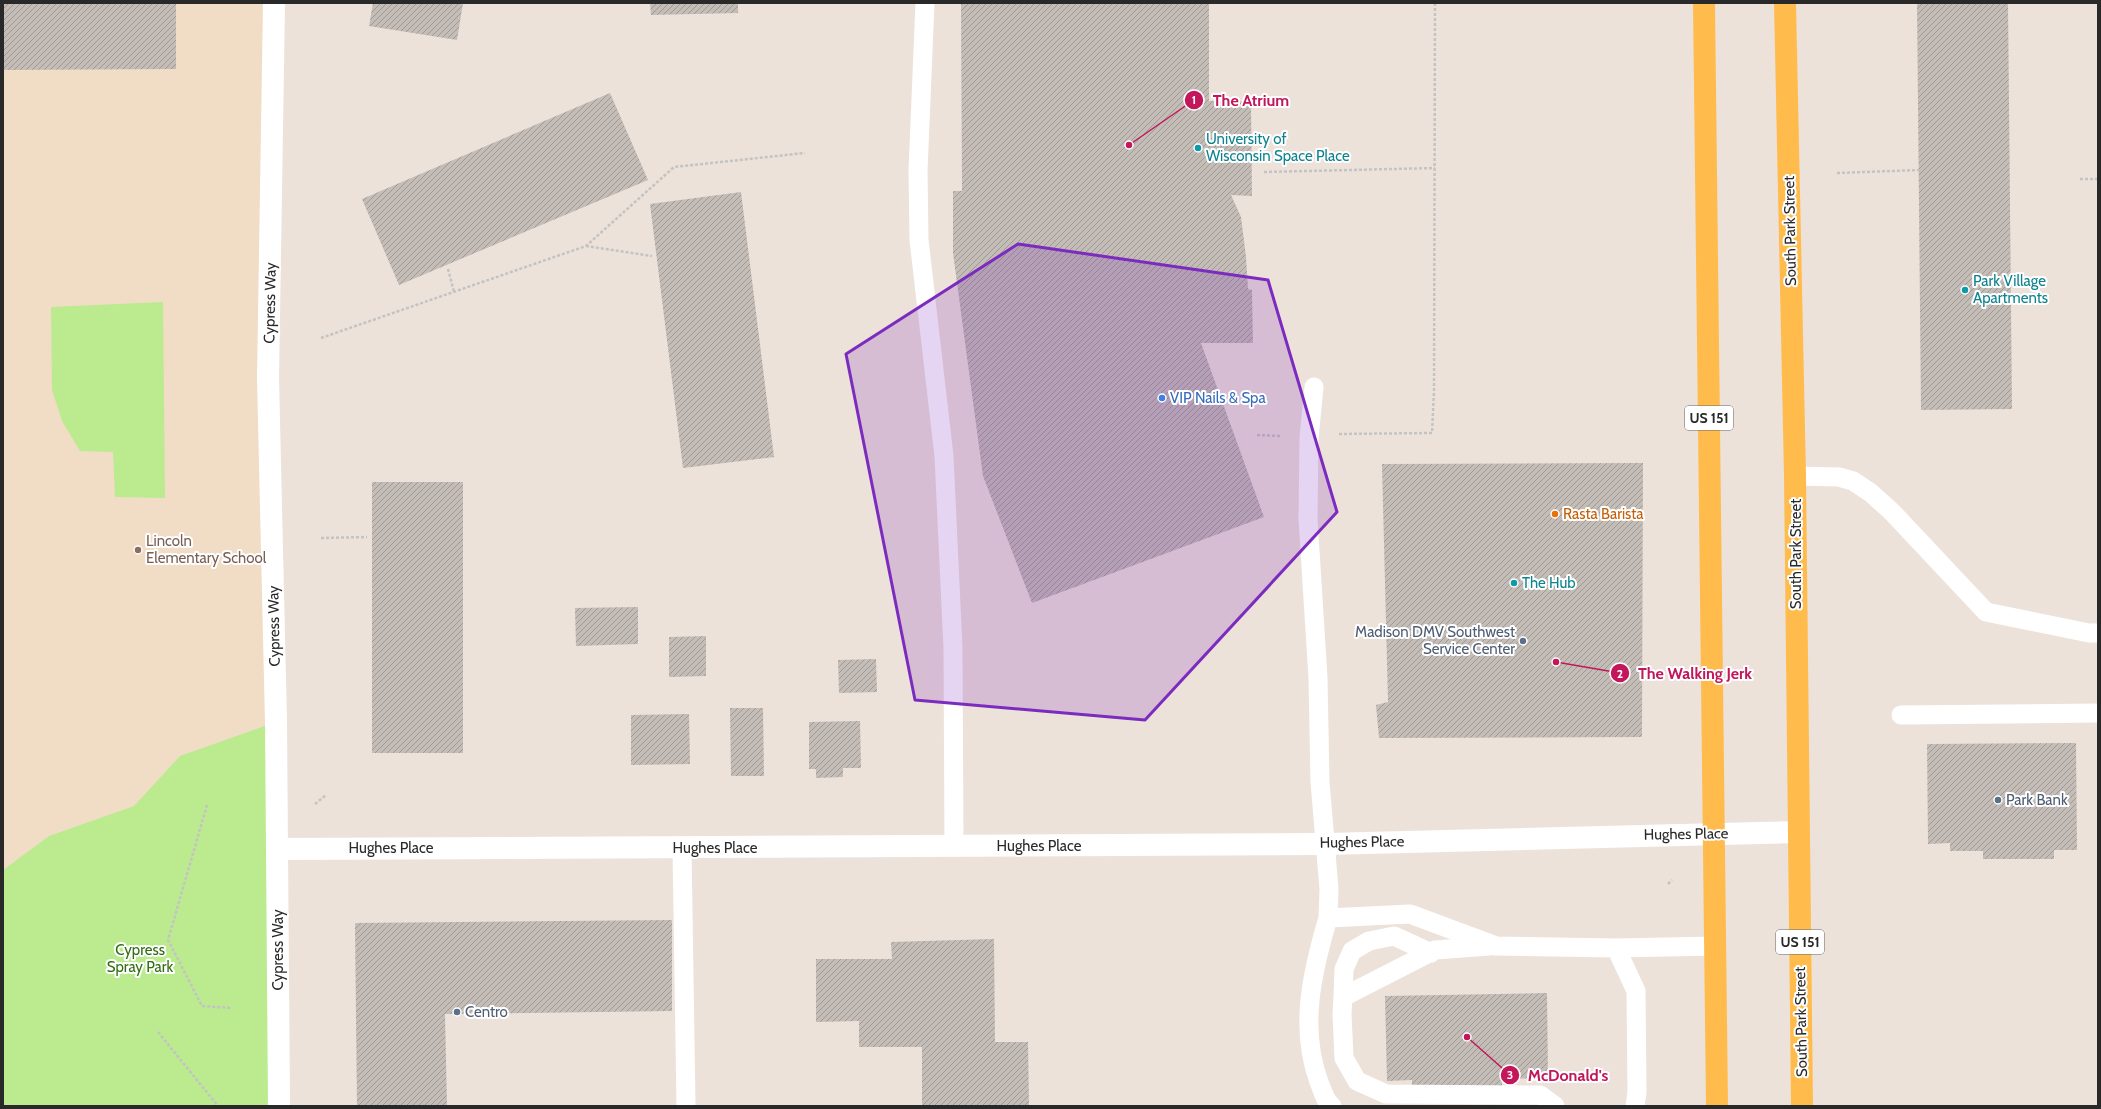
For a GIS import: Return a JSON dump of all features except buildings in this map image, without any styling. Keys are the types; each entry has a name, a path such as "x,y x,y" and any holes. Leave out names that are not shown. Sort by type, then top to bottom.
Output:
{"main road":[{"name":"US 151","path":"1704,3 1712,833 1716,946 1717,1106"},
{"name":"South Park Street","path":"1785,3 1795,476 1802,1106"}],"street":[{"name":"Cypress Way","path":"274,3 268,378 278,849 279,1106"},
{"name":"Hughes Place","path":"278,849 1326,844 1712,833 1799,832"}],"lane":[{"path":"925,3 918,171 919,240 944,456 953,648 954,846"},
{"path":"1314,387 1309,438 1308,519 1318,678 1320,782 1329,889 1328,918 1316,957 1308,1016 1313,1066 1326,1102 1332,1106"},
{"path":"1795,476 1839,477 1853,481 1871,493 1892,512 1986,612 2089,633 2098,633"},
{"path":"1900,715 2098,713"},
{"path":"682,848 686,1106"},
{"path":"1328,918 1410,914 1496,946"},
{"path":"1431,953 1394,936 1369,941 1352,950 1344,969 1342,1014 1344,1058 1357,1081 1386,1094 1540,1095 1555,1106"},
{"path":"1343,997 1435,950 1496,946 1616,948 1716,946"},
{"path":"1616,948 1636,991 1637,1092 1635,1106"}],"path":[{"path":"1257,435 1309,438 1324,434 1432,433 1434,391 1435,3"},
{"path":"321,338 586,246 674,167 805,153"},
{"path":"1264,172 1435,168"},
{"path":"1837,173 1919,170"},
{"path":"2080,179 2098,178"},
{"path":"586,246 652,256"},
{"path":"448,270 454,292"},
{"path":"322,538 367,537"},
{"path":"315,804 326,795"},
{"path":"207,805 168,940 202,1006 232,1008"},
{"path":"1668,884 1672,880"},
{"path":"158,1032 218,1106"}],"highlighted area":[{"path":"1018,244 1268,280 1337,512 1145,720 915,700 846,354"}],"shaded area":[{"name":"Lincoln Elementary School","path":"3,3 274,3 276,722 180,756 134,806 49,836 3,870"}],"green space":[{"path":"163,302 165,498 115,497 113,452 80,451 62,421 52,390 51,307"},
{"name":"Cypress Spray Park","path":"276,722 279,1106 3,1106 3,870 49,836 134,806 180,756"}],"place":[{"name":"The Atrium","path":"1129,145"},
{"name":"University of Wisconsin Space Place","path":"1198,148"},
{"name":"Park Village Apartments","path":"1965,290"},
{"name":"VIP Nails & Spa","path":"1162,398"},
{"name":"Rasta Barista","path":"1555,514"},
{"name":"Lincoln Elementary School","path":"138,550"},
{"name":"The Hub","path":"1514,583"},
{"name":"Madison DMV Southwest Service Center","path":"1523,641"},
{"name":"The Walking Jerk","path":"1556,662"},
{"name":"Park Bank","path":"1998,800"},
{"name":"Centro","path":"457,1012"},
{"name":"McDonald's","path":"1467,1037"}]}
